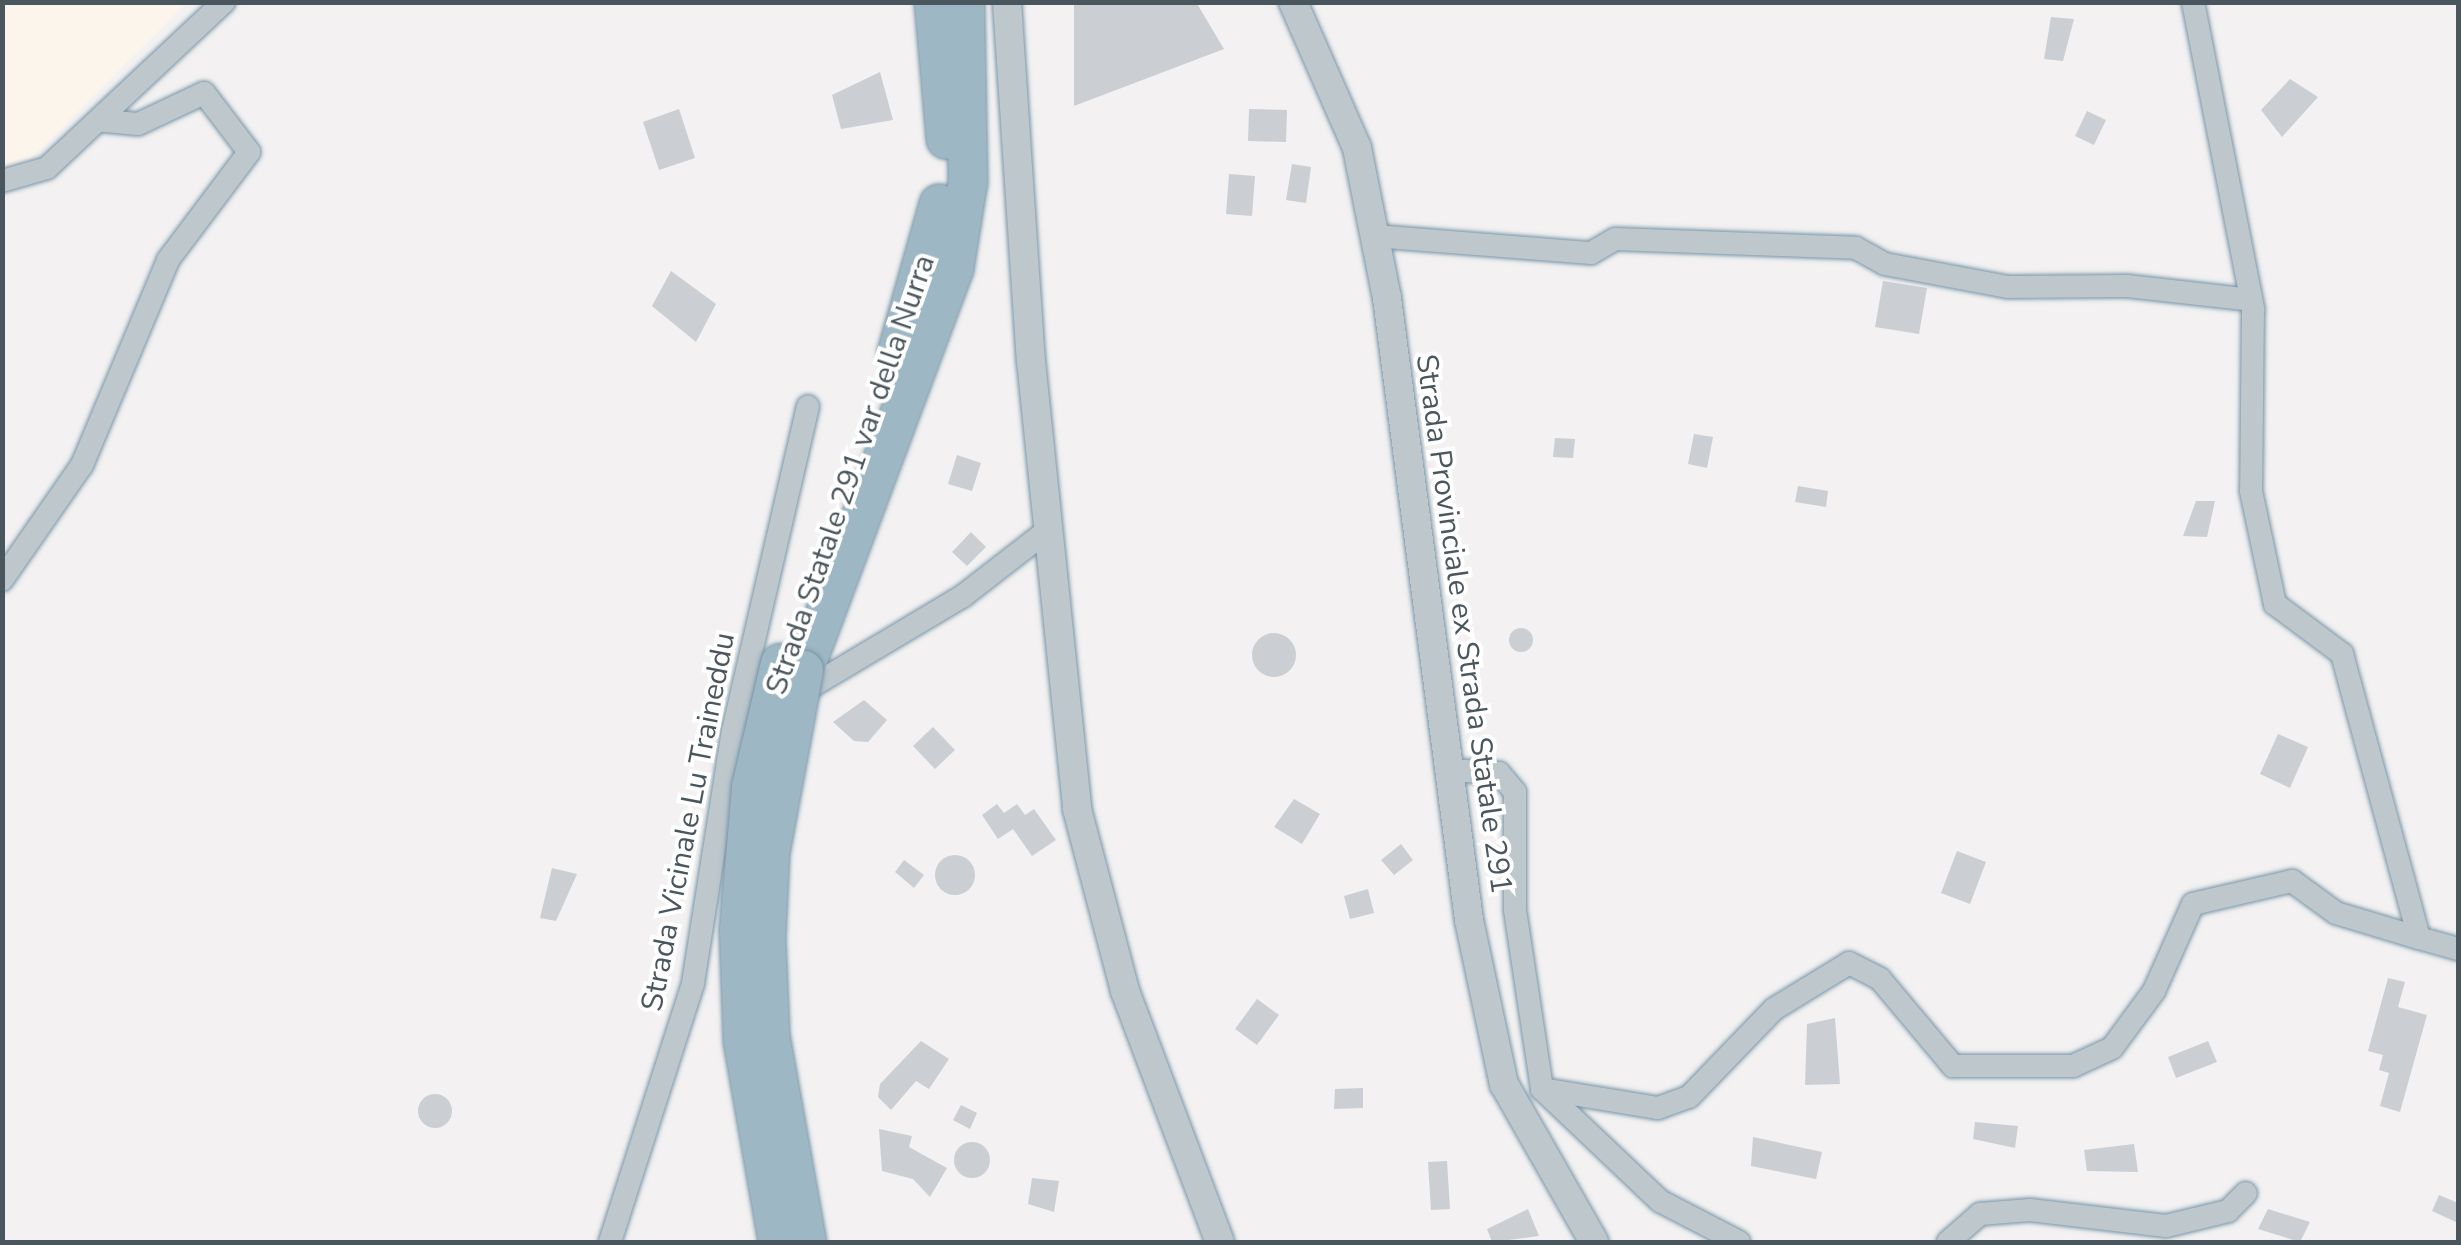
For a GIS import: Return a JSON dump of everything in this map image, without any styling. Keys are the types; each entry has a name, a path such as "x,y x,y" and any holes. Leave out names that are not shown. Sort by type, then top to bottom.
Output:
{"highway":[{"name":"Strada Statale 291 var della Nurra","path":"778,1242 743,1040 740,930 750,787 935,235 946,143 934,2"},
{"name":"Strada Statale 291 var della Nurra","path":"807,1242 770,1035 766,938 770,854 792,667 954,269 968,182 965,2"}],"street":[{"path":"2,181 47,168 105,121 224,2"},
{"path":"1008,2 1048,530 1077,809 1099,909 1220,1242"},
{"name":"Strada Provinciale ex Strada Statale 291","path":"1293,2 1357,148 1374,236 1450,770 1504,1084 1594,1242"},
{"path":"2193,2 2252,300 2251,491 2275,604 2342,654 2420,938"},
{"path":"2,580 82,465 168,260 249,152 204,93 138,124 105,121"},
{"path":"1374,236 1591,252 1615,239 1856,248 1885,264 2008,287 2128,286 2252,300"},
{"name":"Strada Vicinale Lu Traineddu","path":"610,1242 693,983 734,731 808,407"},
{"path":"734,731 964,596 1048,530"},
{"path":"1450,770 1498,773 1515,792 1515,910 1542,1089 1660,1201 1739,1242"},
{"path":"1542,1089 1658,1108 1689,1097 1774,1009 1849,963 1880,979 1954,1066 2073,1066 2112,1048 2134,1020 2193,904 2292,881 2336,913 2458,949"},
{"path":"1948,1242 1980,1214 2030,1210 2166,1226 2228,1210 2246,1193"}],"shaded area":[{"path":"3,3 186,3 3,187"}],"building":[{"path":"1074,2 1196,2 1224,49 1074,106"},
{"path":"2051,17 2074,19 2063,61 2044,59"},
{"path":"880,72 893,120 841,129 832,95"},
{"path":"2290,79 2318,97 2282,137 2261,110"},
{"path":"679,109 695,158 659,170 643,122"},
{"path":"1249,109 1287,110 1286,142 1248,141"},
{"path":"2087,111 2106,120 2094,145 2075,136"},
{"path":"1292,164 1311,167 1306,203 1286,200"},
{"path":"1229,174 1255,176 1252,216 1226,214"},
{"path":"671,271 716,304 696,342 652,306"},
{"path":"1883,281 1927,288 1919,334 1875,327"},
{"path":"1694,434 1713,437 1707,468 1688,464"},
{"path":"1555,438 1575,439 1573,458 1553,457"},
{"path":"957,455 981,463 972,491 948,484"},
{"path":"1798,486 1828,491 1826,507 1795,502"},
{"path":"2196,501 2215,501 2207,537 2183,536"},
{"path":"971,532 986,547 967,566 952,552"},
{"path":"1521,628 1533,640 1521,652 1509,640"},
{"path":"1274,633 1290,639 1296,655 1290,671 1274,677 1258,671 1252,655 1258,639"},
{"path":"864,700 887,720 868,742 854,741 833,722"},
{"path":"933,727 955,750 935,769 913,746"},
{"path":"2278,734 2308,747 2290,788 2260,774"},
{"path":"1294,799 1320,814 1302,844 1274,827"},
{"path":"997,804 1004,813 1017,804 1025,815 1034,809 1056,840 1032,856 1013,829 998,839 982,815"},
{"path":"1401,844 1413,860 1394,875 1381,860"},
{"path":"1957,851 1986,862 1970,904 1941,893"},
{"path":"955,855 969,861 975,875 969,889 955,895 941,889 935,875 941,861"},
{"path":"904,860 924,875 914,888 895,872"},
{"path":"552,868 577,874 556,921 540,918"},
{"path":"1368,889 1374,913 1350,919 1344,896"},
{"path":"2388,978 2405,982 2398,1007 2427,1015 2400,1112 2380,1106 2389,1073 2379,1070 2383,1055 2368,1051"},
{"path":"1257,999 1279,1015 1257,1045 1235,1029"},
{"path":"1835,1018 1840,1084 1805,1085 1807,1024"},
{"path":"921,1041 949,1059 929,1089 916,1081 891,1110 878,1097 880,1084"},
{"path":"2208,1041 2217,1062 2176,1078 2168,1057"},
{"path":"1363,1088 1363,1108 1334,1109 1335,1089"},
{"path":"435,1094 447,1099 452,1111 447,1123 435,1128 423,1123 418,1111 423,1099"},
{"path":"961,1105 977,1113 970,1129 953,1120"},
{"path":"1975,1122 2018,1126 2015,1148 1973,1139"},
{"path":"879,1129 912,1136 909,1147 947,1168 930,1197 913,1179 882,1171"},
{"path":"1753,1137 1822,1152 1816,1179 1751,1166"},
{"path":"972,1142 984,1148 990,1160 984,1172 972,1178 960,1172 954,1160 960,1148"},
{"path":"2134,1144 2138,1172 2087,1171 2084,1150"},
{"path":"1447,1161 1450,1209 1431,1210 1428,1162"},
{"path":"1032,1178 1059,1181 1054,1212 1028,1204"},
{"path":"2439,1195 2458,1203 2458,1223 2432,1211"},
{"path":"1528,1209 1539,1236 1492,1242 1487,1229"},
{"path":"2268,1209 2310,1222 2300,1242 2258,1229"}]}
